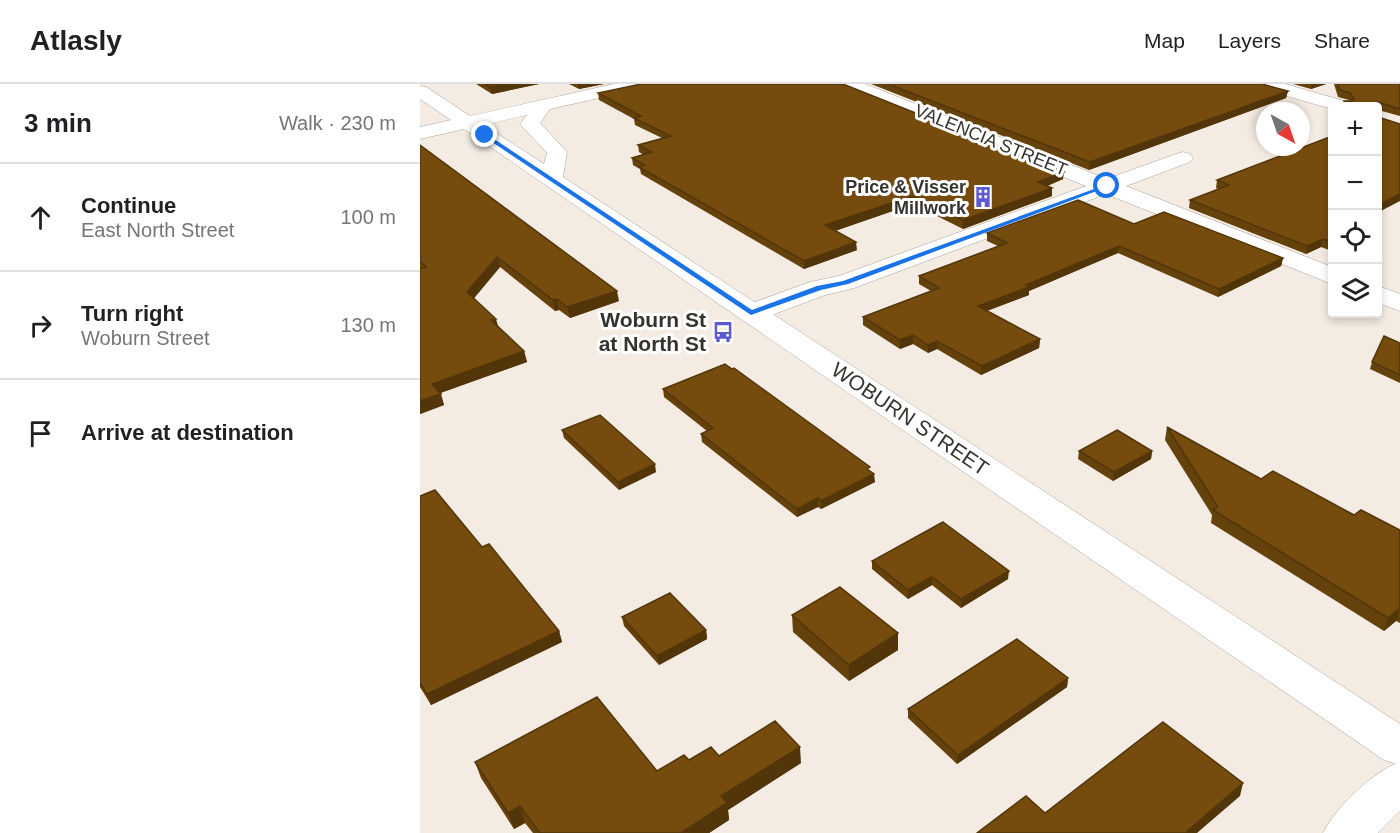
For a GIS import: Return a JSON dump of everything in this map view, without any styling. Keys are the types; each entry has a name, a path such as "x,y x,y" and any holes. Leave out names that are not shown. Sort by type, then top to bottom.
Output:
{"main road":[{"path":"420,134 638,84"},
{"name":"VALENCIA STREET","path":"849,84 1328,274"},
{"path":"1265,84 1328,102"},
{"name":"WOBURN STREET","path":"420,91 1400,747"},
{"path":"543,105 530,124 557,152 552,180"},
{"path":"751,313 819,288 845,283 1183,158"},
{"path":"1382,296 1400,303"},
{"path":"1347,833 1400,781"}],"building":[{"path":"485,84 506,84 490,87"},
{"path":"641,84 843,84 1064,172 1038,182 1052,188 963,220 913,196 825,225 856,242 804,261 639,167 645,165 632,158 652,152 638,145 671,136 634,118 641,116 598,93"},
{"path":"888,84 1262,84 1288,91 1090,162"},
{"path":"1338,84 1400,84 1400,109 1382,102 1344,102 1352,101 1354,98 1350,93 1340,90"},
{"path":"1382,118 1400,124 1400,194 1382,203"},
{"path":"1328,138 1328,241 1323,239 1307,246 1190,200 1229,185 1217,180 1280,156 1310,156 1310,144"},
{"path":"420,145 617,291 567,307 557,299 553,300 497,257 467,292 496,319 491,320 524,351 432,384 441,394 420,401 420,269 426,267 420,261"},
{"path":"1078,200 1134,224 1164,212 1283,258 1219,289 1119,246 1026,285 1029,287 978,306 1040,339 982,366 937,341 928,345 913,335 900,340 863,317 939,288 919,276 1007,243 987,233"},
{"path":"1384,336 1400,343 1400,375 1372,362"},
{"path":"725,364 734,368 870,467 867,469 874,474 821,501 818,498 797,509 701,434 713,428 663,389"},
{"path":"600,415 655,464 618,482 562,430"},
{"path":"1167,427 1261,479 1273,471 1354,515 1361,510 1400,530 1400,608 1388,618 1213,510 1218,507"},
{"path":"1117,430 1152,451 1114,472 1079,451"},
{"path":"435,490 482,547 489,544 559,631 427,694 420,683 420,496"},
{"path":"943,522 1009,571 961,599 932,577 908,590 872,561"},
{"path":"840,587 898,633 849,665 792,615"},
{"path":"670,593 706,630 657,656 622,617"},
{"path":"1017,639 1068,678 958,755 908,709"},
{"path":"597,697 657,771 684,755 689,760 711,747 719,756 775,721 800,747 721,796 727,803 681,833 540,833 520,806 508,813 475,762"},
{"path":"1163,722 1243,783 1185,833 977,833 1026,796 1045,813"}],"place":[{"name":"Price & Visser Millwork","path":"983,197"},
{"name":"Woburn St at North St","path":"723,332"}],"route":[{"path":"485,135 751,313 819,288 845,283 1107,186"}]}
